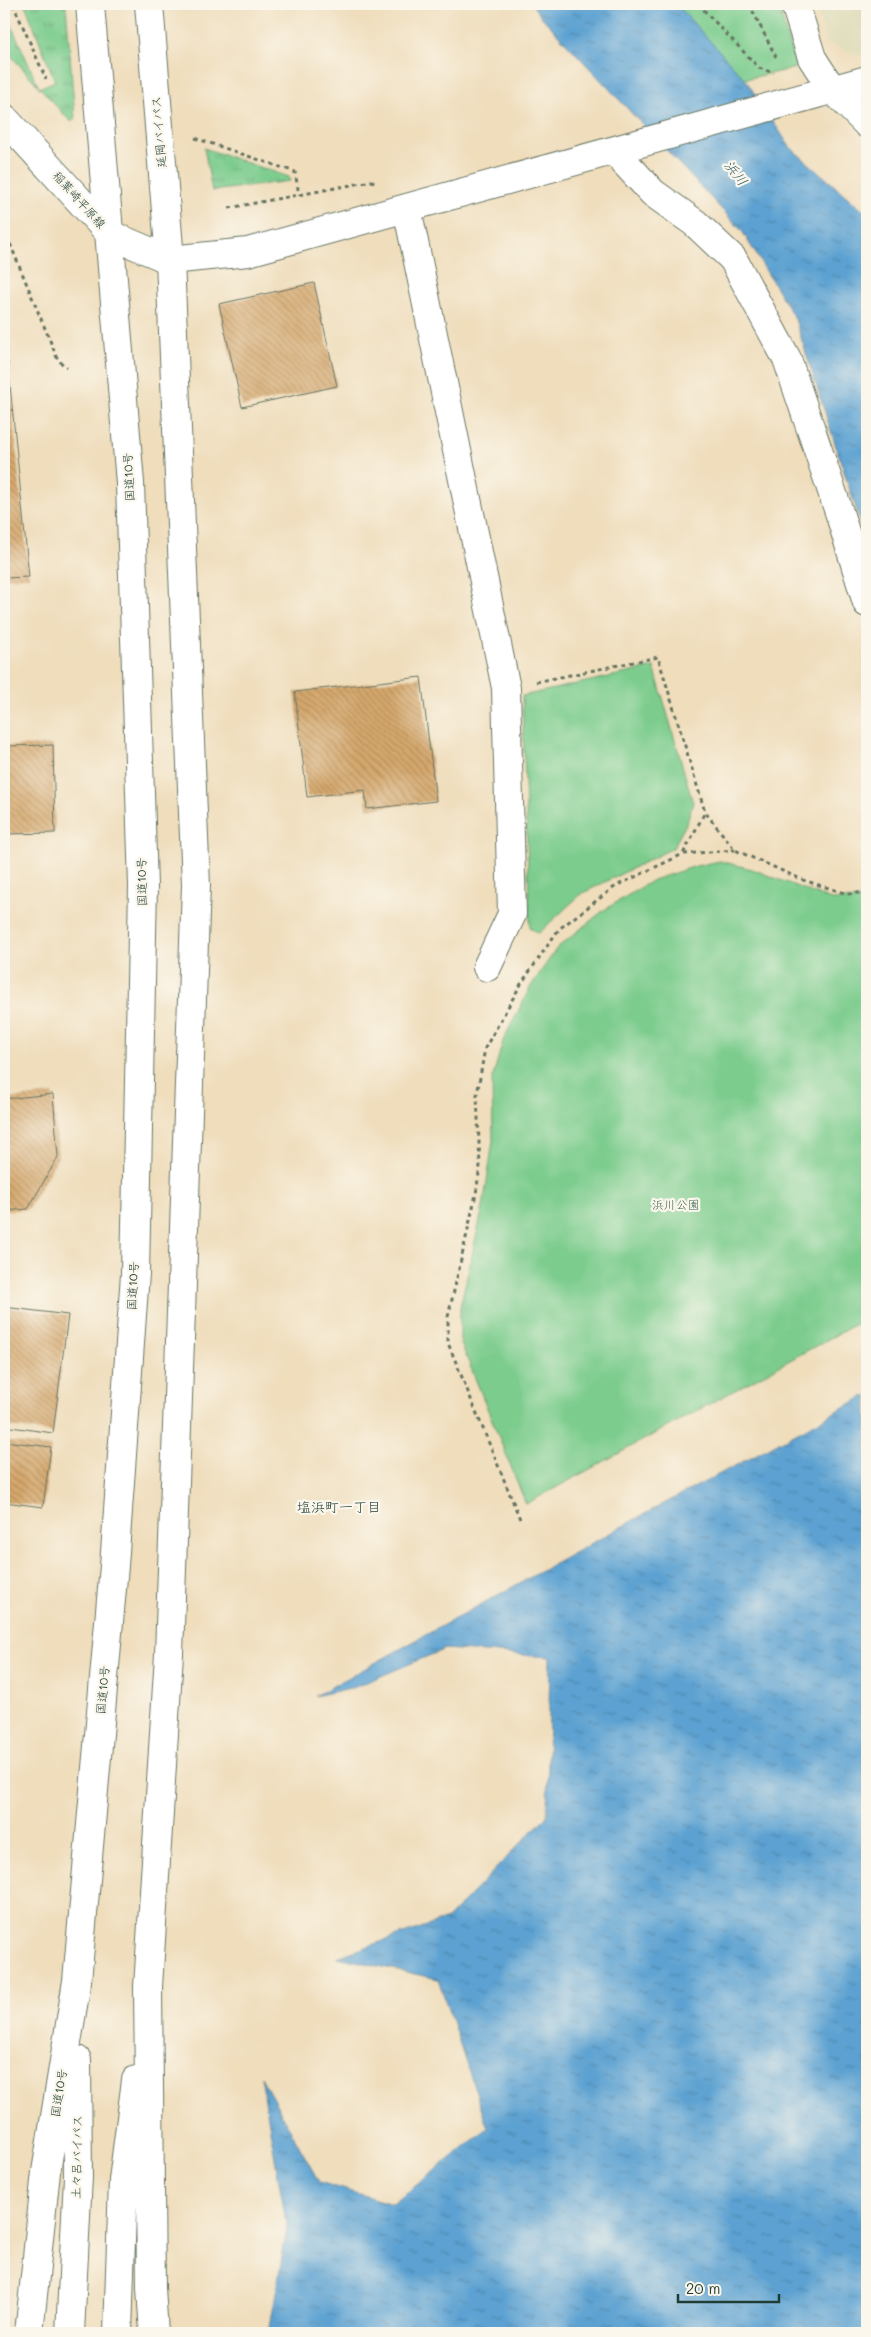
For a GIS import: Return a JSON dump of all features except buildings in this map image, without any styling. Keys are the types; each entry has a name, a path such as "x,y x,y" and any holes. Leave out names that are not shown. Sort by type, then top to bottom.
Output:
{"main road":[{"path":"90,4 111,235"},
{"name":"延岡バイパス","path":"149,4 170,260"},
{"path":"795,4 812,58 806,91"},
{"path":"118,2333 123,2180 148,1987 168,1654 196,885 170,260 248,252 618,150 806,91 867,80"},
{"path":"806,91 867,124"},
{"name":"稲葉崎平原線","path":"4,118 111,235 170,260"},
{"path":"618,150 653,193 695,223 733,259 786,360 840,512 867,603"},
{"path":"407,208 506,688 512,914 487,967"},
{"name":"国道10号","path":"29,2333 46,2172 77,1981 118,1518 135,1274 143,886 130,493 111,235"},
{"name":"土々呂バイパス","path":"70,2333 78,2177 77,1981"},
{"path":"148,1987 151,2288 154,2333"}],"path":[{"path":"13,4 46,79"},
{"path":"698,4 759,68 806,91"},
{"path":"749,4 806,91"},
{"path":"195,138 295,172 299,195"},
{"path":"230,208 372,182 381,184"},
{"path":"4,225 11,224"},
{"path":"4,229 58,360 67,368"},
{"path":"506,688 658,657 705,812 736,850 803,880 848,894 867,892"},
{"path":"683,854 705,812"},
{"path":"520,1519 448,1343 448,1317 476,1194 480,1166 477,1095 486,1048 521,984 559,929 616,886 683,854 736,850"}],"shaded area":[{"path":"816,4 867,4 867,52 858,55 827,43"}],"green space":[{"path":"25,4 66,4 75,119 70,121 40,88 55,81"},
{"path":"675,4 778,4 796,68 745,79 725,60"},
{"path":"4,8 38,86 4,48"},
{"path":"204,148 289,177 290,181 212,191"},
{"path":"654,667 693,803 686,824 673,848 581,894 539,933 530,928 522,696"},
{"name":"浜川公園","path":"720,861 752,869 831,900 867,899 867,1318 526,1504 460,1341 460,1307 483,1207 493,1141 492,1080 503,1041 531,986 557,948 604,910 653,880 696,866"}],"water":[{"name":"浜川","path":"532,4 676,4 745,79 790,147 867,214 867,543 795,319 742,231 538,13"},
{"path":"867,1395 867,2333 269,2333 287,2228 261,2077 319,2182 393,2204 488,2128 438,1979 337,1957 447,1919 547,1816 550,1657 445,1649 355,1687 315,1696 630,1522"}],"district":[{"name":"塩浜町一丁目","path":"339,1507"}]}
